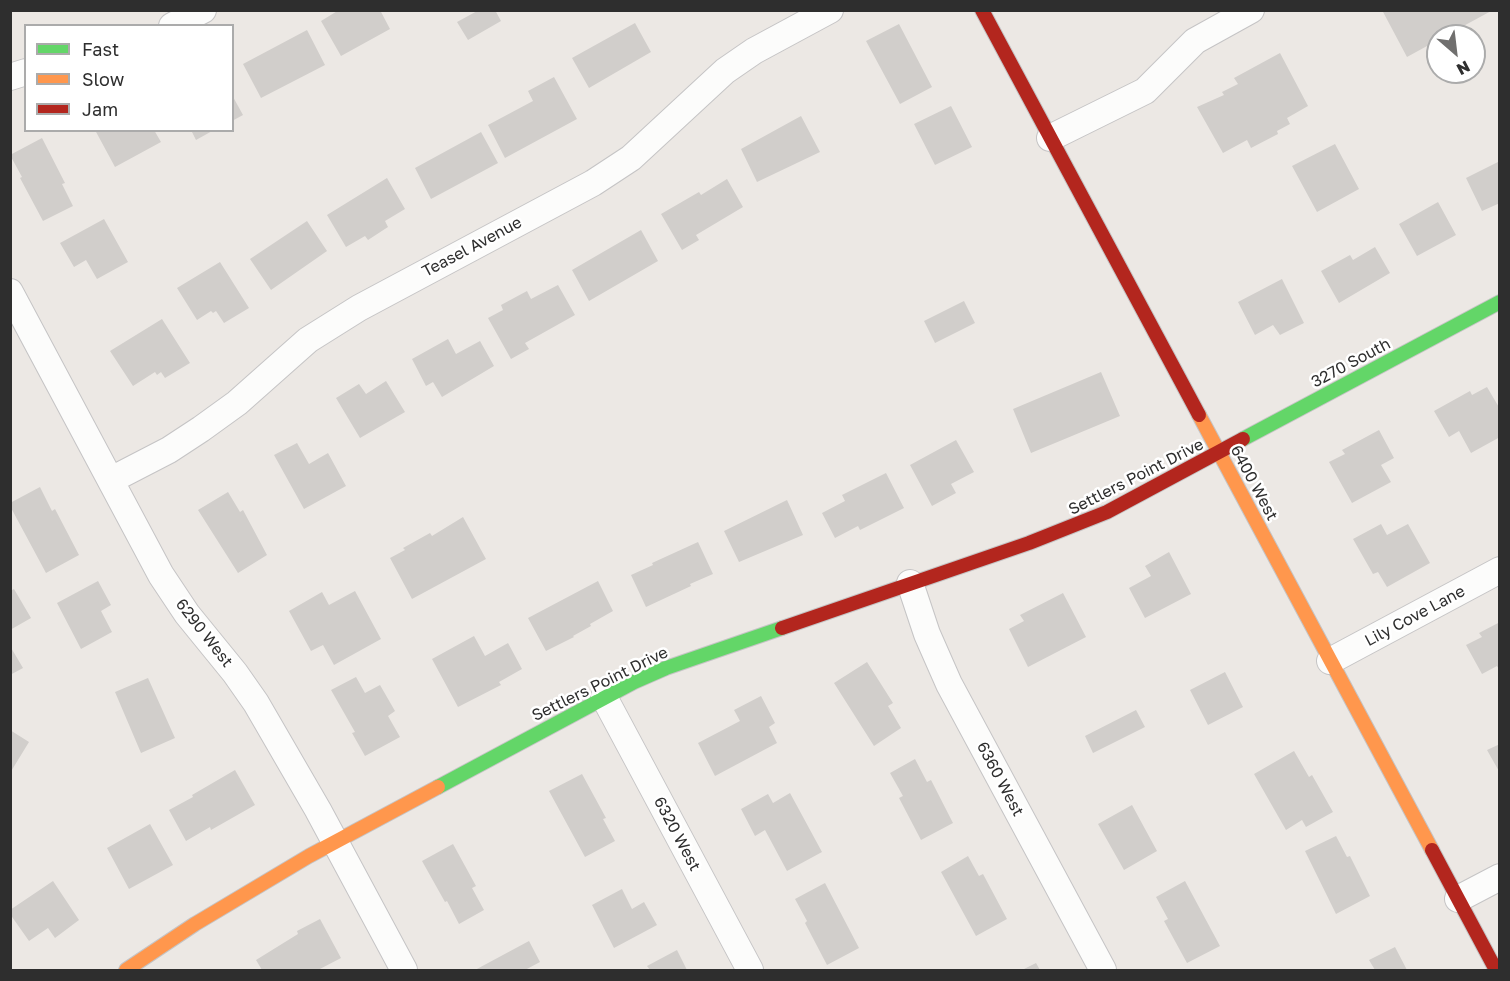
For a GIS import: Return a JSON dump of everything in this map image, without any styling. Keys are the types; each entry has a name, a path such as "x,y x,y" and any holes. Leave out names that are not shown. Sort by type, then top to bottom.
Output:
{"street":[{"path":"176,24 203,10"},
{"name":"Teasel Avenue","path":"111,480 169,450 201,429 237,403 308,340 359,308 592,183 631,158 725,71 754,51 830,10"},
{"name":"6400 West","path":"982,10 1496,970"},
{"path":"1050,138 1145,92 1195,41 1251,10"},
{"name":"6290 West","path":"10,292 174,594 246,687 335,842 404,970"},
{"name":"3270 South","path":"1219,453 1500,302"},
{"name":"Settlers Point Drive","path":"126,970 195,924 335,842 604,697 666,668 1069,528 1125,503 1219,453"},
{"name":"Lily Cove Lane","path":"1330,661 1500,570"},
{"name":"6360 West","path":"910,583 927,634 949,684 1103,970"},
{"name":"6320 West","path":"604,697 750,970"},
{"path":"1458,899 1500,876"}],"building":[{"path":"339,10 380,10 390,29 341,56 321,21"},
{"path":"479,10 495,10 501,21 468,40 457,22"},
{"path":"1382,10 1493,10 1467,24 1426,24 1426,47 1407,57"},
{"path":"635,23 651,52 589,88 572,58"},
{"path":"899,24 932,87 900,104 866,41"},
{"path":"307,30 325,65 261,98 243,64"},
{"path":"1280,53 1308,106 1287,118 1290,124 1277,131 1278,134 1251,148 1247,140 1223,153 1197,107 1224,95 1222,92 1238,84 1234,78"},
{"path":"554,77 577,119 505,158 488,125 533,101 528,91"},
{"path":"234,99 243,115 234,120"},
{"path":"951,106 972,147 935,165 914,124"},
{"path":"801,116 820,152 757,182 741,149"},
{"path":"96,132 155,132 161,142 115,167"},
{"path":"192,132 210,132 196,140"},
{"path":"481,132 498,163 431,199 415,168"},
{"path":"42,138 65,183 62,184 73,206 43,221 10,155"},
{"path":"1335,144 1359,189 1317,212 1292,166"},
{"path":"1500,161 1500,203 1482,211 1466,178"},
{"path":"387,178 405,209 385,221 388,227 368,240 365,236 346,247 327,215"},
{"path":"727,179 743,207 696,235 699,240 682,250 661,214 699,192 701,195"},
{"path":"1438,202 1456,235 1417,256 1399,224"},
{"path":"104,219 128,262 97,279 86,260 74,267 60,243"},
{"path":"307,221 327,251 271,290 250,259"},
{"path":"641,230 658,261 589,301 572,270"},
{"path":"1375,247 1390,273 1339,303 1321,271 1350,255 1353,260"},
{"path":"220,262 249,308 224,323 216,311 213,313 211,311 197,320 177,288"},
{"path":"1282,279 1304,323 1280,335 1273,325 1255,335 1238,302"},
{"path":"558,285 575,315 525,343 529,349 511,359 488,318 503,310 501,305 527,291 531,299"},
{"path":"964,301 975,323 935,343 924,321"},
{"path":"162,319 190,363 165,378 161,372 157,375 155,372 133,386 110,351"},
{"path":"448,339 456,354 480,341 494,366 442,397 433,382 426,386 412,359"},
{"path":"1101,372 1120,416 1031,453 1013,409"},
{"path":"386,381 405,412 360,438 336,398 359,384 366,394"},
{"path":"1487,387 1500,409 1500,437 1471,453 1459,431 1449,437 1434,411 1470,391 1472,395"},
{"path":"1379,430 1394,458 1381,465 1391,482 1352,503 1329,462 1345,454 1342,450"},
{"path":"956,440 974,472 951,484 956,493 932,506 910,465"},
{"path":"297,443 309,464 328,453 346,486 304,509 274,455"},
{"path":"886,473 904,508 860,530 858,526 835,538 822,513 845,501 842,495"},
{"path":"40,487 52,511 55,509 79,555 46,573 10,506 10,503"},
{"path":"228,492 240,512 243,510 267,555 238,573 198,510"},
{"path":"787,500 803,535 739,562 724,531"},
{"path":"463,517 486,559 412,599 390,558 405,550 403,548 430,533 432,536"},
{"path":"1381,524 1387,535 1408,524 1430,563 1387,587 1378,572 1373,574 1353,539"},
{"path":"698,542 713,574 646,607 631,575"},
{"path":"1169,552 1191,594 1145,618 1129,588 1151,576 1145,566"},
{"path":"98,581 111,605 101,611 112,632 81,649 57,603"},
{"path":"598,581 613,611 590,624 591,626 574,637 546,651 528,618"},
{"path":"14,589 31,618 10,630 10,591"},
{"path":"355,591 381,639 334,665 323,645 311,651 289,611 322,592 329,605"},
{"path":"1063,593 1086,637 1028,667 1009,629 1024,621 1020,615"},
{"path":"1500,622 1500,671 1497,666 1482,674 1466,645 1482,637 1479,633"},
{"path":"474,636 485,656 508,643 522,669 499,682 501,685 458,707 432,659"},
{"path":"10,646 23,668 10,675"},
{"path":"867,662 893,703 888,706 901,728 874,746 834,683"},
{"path":"1225,672 1243,707 1208,725 1190,690"},
{"path":"356,677 365,693 380,685 395,711 388,716 400,737 365,756 352,733 355,732 331,690"},
{"path":"148,678 175,738 141,753 115,692"},
{"path":"761,696 775,723 769,727 777,743 715,776 698,743 740,721 734,710"},
{"path":"1136,710 1145,727 1093,753 1085,736"},
{"path":"10,730 29,742 10,773"},
{"path":"1500,744 1500,773 1487,750"},
{"path":"1294,751 1309,777 1312,775 1333,812 1306,827 1302,820 1286,830 1254,774"},
{"path":"915,759 927,782 931,780 953,823 921,840 899,798 903,796 890,773"},
{"path":"235,770 255,805 211,830 210,827 186,841 169,810"},
{"path":"582,774 606,818 603,819 615,841 585,857 549,791"},
{"path":"790,793 822,852 787,871 765,830 755,836 741,809 768,794 773,803"},
{"path":"1132,805 1157,851 1124,870 1098,824"},
{"path":"150,824 173,865 129,889 107,848"},
{"path":"1336,836 1347,857 1350,856 1370,896 1336,914 1305,851"},
{"path":"453,844 476,886 472,888 484,910 459,924 422,861"},
{"path":"968,856 979,876 983,874 1007,919 976,936 941,872"},
{"path":"53,881 79,920 55,938 48,928 29,941 10,914 10,910"},
{"path":"1185,881 1220,946 1187,963 1164,921 1168,919 1156,897"},
{"path":"825,883 859,948 827,965 795,899"},
{"path":"622,889 632,909 644,902 657,925 614,948 592,905"},
{"path":"320,919 341,958 318,970 262,970 256,960 298,934 297,931"},
{"path":"529,941 540,962 525,970 475,970"},
{"path":"1395,947 1407,970 1375,970 1369,960"},
{"path":"677,950 687,970 650,970 647,966"},
{"path":"1036,963 1040,970 1022,970"}],"traffic: fast":[{"path":"1243,439 1500,302"},
{"path":"438,787 634,682 666,668 782,628"}],"traffic: slow":[{"path":"1199,415 1432,850"},
{"path":"126,970 195,924 309,856 438,787"}],"traffic: jam":[{"path":"982,10 1199,415"},
{"path":"782,628 1029,543 1107,512 1243,439"},
{"path":"1432,850 1496,970"}]}
